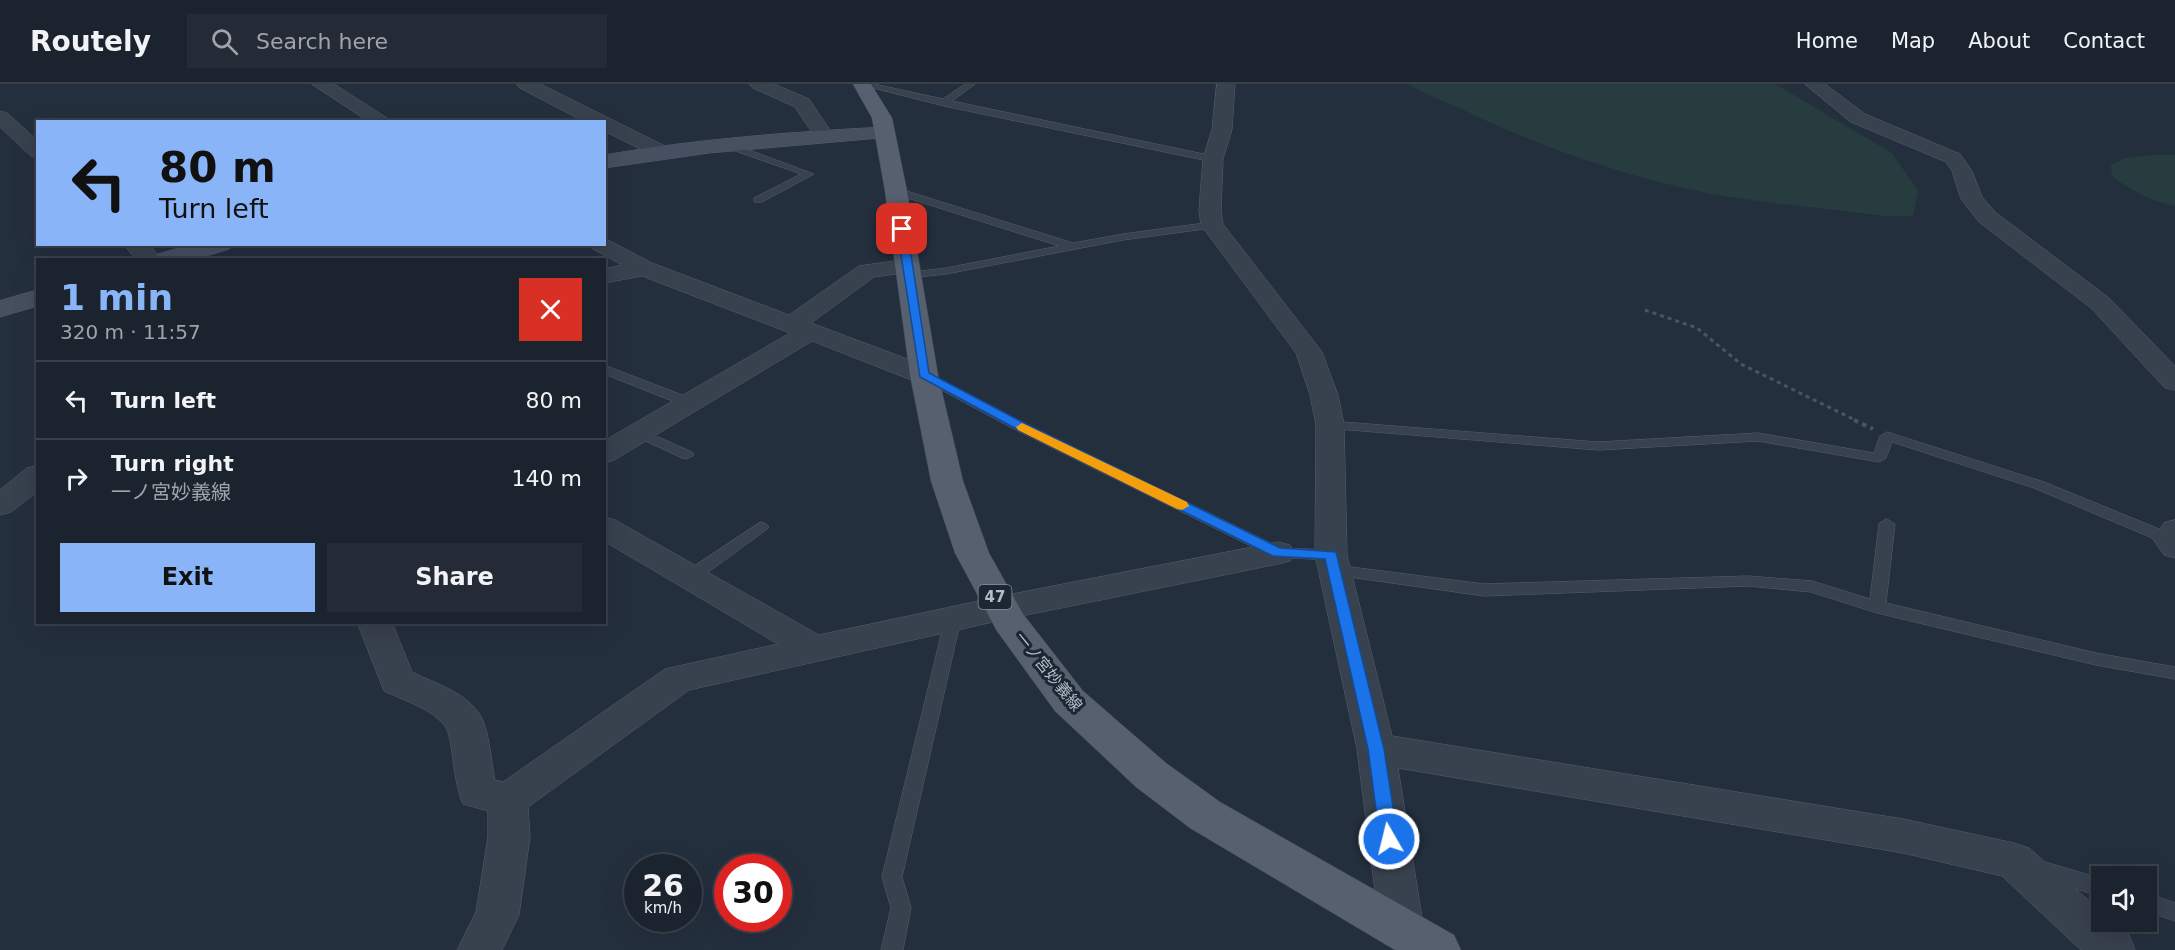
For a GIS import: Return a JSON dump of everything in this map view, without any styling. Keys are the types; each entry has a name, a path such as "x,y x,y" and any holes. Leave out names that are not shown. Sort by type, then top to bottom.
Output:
{"main road":[{"name":"一ノ宮妙義線","path":"862,84 882,118 896,191 924,375 948,481 972,553 1002,608 1069,701 1151,775 1205,815 1415,943"}],"street":[{"path":"321,84 381,120"},
{"path":"526,84 599,120"},
{"path":"759,84 802,103 824,136"},
{"path":"1226,84 1222,129 1213,159 1210,210 1212,225 1309,352 1324,395 1330,425 1333,562 1376,749 1415,943"},
{"path":"1814,84 1858,117 1953,158 1962,171 1972,199 1987,217 2100,303 2175,382"},
{"path":"0,117 36,150"},
{"path":"606,124 660,151"},
{"path":"606,162 660,151 824,136 884,133"},
{"path":"137,246 149,258"},
{"path":"172,258 213,246"},
{"path":"605,246 644,268 924,375"},
{"path":"606,276 644,268"},
{"path":"606,453 690,403 800,329 867,271 909,271"},
{"path":"0,309 36,299"},
{"path":"0,505 36,477"},
{"path":"606,527 814,649"},
{"path":"375,624 398,681 448,706 465,722 477,792 508,800 678,679 1002,608 1278,553"},
{"path":"1376,749 1903,836 2014,861 2114,950"},
{"path":"479,950 498,915 510,837 508,800"}],"lane":[{"path":"862,84 1213,159"},
{"path":"945,103 971,84"},
{"path":"727,145 809,174 758,200"},
{"path":"896,191 1073,246"},
{"path":"909,271 946,271 1123,237 1212,225"},
{"path":"606,370 690,403"},
{"path":"924,375 1016,424 1278,553 1484,590 1748,581 1812,587 1877,607 2096,659 2175,673"},
{"path":"1330,425 1598,446 1758,437 1879,458 1887,436 2039,485 2173,539"},
{"path":"640,433 687,455"},
{"path":"1877,607 1887,524"},
{"path":"690,577 761,526"},
{"path":"891,950 901,908 892,877 953,619"},
{"path":"2014,861 2091,885"},
{"path":"2157,906 2175,912"}],"path":[{"path":"1645,310 1697,328 1741,363 1887,436"}],"green space":[{"path":"1408,84 1775,84 1892,153 1918,191 1913,216 1884,216 1755,201 1651,180 1557,150 1498,126"},
{"path":"2175,155 2175,206 2142,195 2112,176 2111,165 2126,158"}],"slow traffic":[{"path":"1022,427 1182,506"}],"route":[{"path":"902,229 924,375 1016,424 1278,553 1331,555 1376,749 1389,839"}]}
